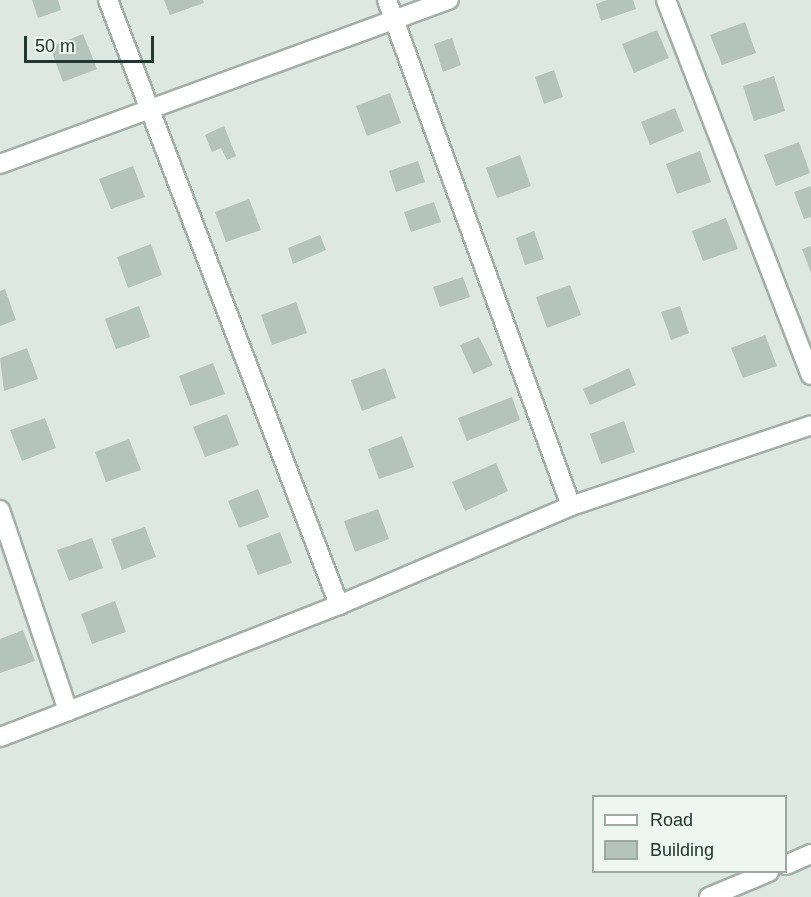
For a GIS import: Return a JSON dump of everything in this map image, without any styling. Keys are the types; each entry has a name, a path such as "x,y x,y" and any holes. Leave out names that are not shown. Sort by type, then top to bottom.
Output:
{"street":[{"path":"108,0 147,109 339,606"},
{"path":"387,0 571,506"},
{"path":"0,164 449,0"},
{"path":"666,0 811,375"},
{"path":"0,737 339,606 571,506 811,425"},
{"path":"0,510 68,711"},
{"path":"787,864 811,854"},
{"path":"709,897 767,873"}],"building":[{"path":"32,0 58,0 61,10 38,18"},
{"path":"164,0 203,0 204,3 170,15"},
{"path":"607,0 633,0 636,9 601,21 596,4"},
{"path":"745,22 756,53 722,65 710,35"},
{"path":"657,30 669,58 634,73 622,44"},
{"path":"83,34 97,69 63,82 50,47"},
{"path":"452,38 461,65 443,72 434,44"},
{"path":"554,70 563,97 544,104 535,77"},
{"path":"774,76 785,111 754,121 743,86"},
{"path":"390,93 401,123 367,136 356,106"},
{"path":"675,108 684,131 650,145 641,122"},
{"path":"224,126 236,156 227,160 221,148 212,152 205,135"},
{"path":"799,142 810,173 776,186 764,155"},
{"path":"700,151 711,182 677,194 666,164"},
{"path":"520,155 531,186 497,198 486,168"},
{"path":"418,161 425,182 396,192 389,171"},
{"path":"133,166 145,197 111,209 99,179"},
{"path":"811,186 811,217 804,219 794,192"},
{"path":"249,199 261,230 226,242 215,212"},
{"path":"434,202 441,222 411,232 404,212"},
{"path":"726,218 738,249 703,261 692,231"},
{"path":"534,231 544,259 525,265 516,238"},
{"path":"320,235 326,250 293,264 288,248"},
{"path":"151,244 162,275 128,288 117,257"},
{"path":"811,246 811,273 802,249"},
{"path":"463,277 470,297 440,307 433,287"},
{"path":"570,285 581,315 547,328 536,297"},
{"path":"5,289 16,320 0,326 0,291"},
{"path":"296,302 307,333 272,345 261,315"},
{"path":"139,306 150,337 116,349 105,319"},
{"path":"680,306 689,333 671,340 661,312"},
{"path":"765,335 777,366 743,378 731,348"},
{"path":"479,337 493,365 473,374 460,345"},
{"path":"27,348 38,379 4,391 0,358"},
{"path":"213,363 225,394 190,406 179,376"},
{"path":"385,368 396,398 362,411 351,380"},
{"path":"629,368 636,385 590,405 583,389"},
{"path":"512,397 520,420 467,441 458,418"},
{"path":"227,414 239,445 205,457 193,427"},
{"path":"45,418 56,448 22,461 10,430"},
{"path":"624,421 635,452 601,464 590,434"},
{"path":"402,436 414,467 379,479 368,449"},
{"path":"129,439 141,470 106,482 95,452"},
{"path":"496,463 508,491 465,511 452,482"},
{"path":"258,489 269,517 239,528 228,501"},
{"path":"378,509 389,539 355,552 344,521"},
{"path":"145,527 156,557 122,570 111,539"},
{"path":"280,532 292,563 258,575 246,545"},
{"path":"92,538 103,568 69,581 57,550"},
{"path":"115,601 126,632 92,644 81,614"},
{"path":"23,630 35,661 0,673 0,639"}]}
